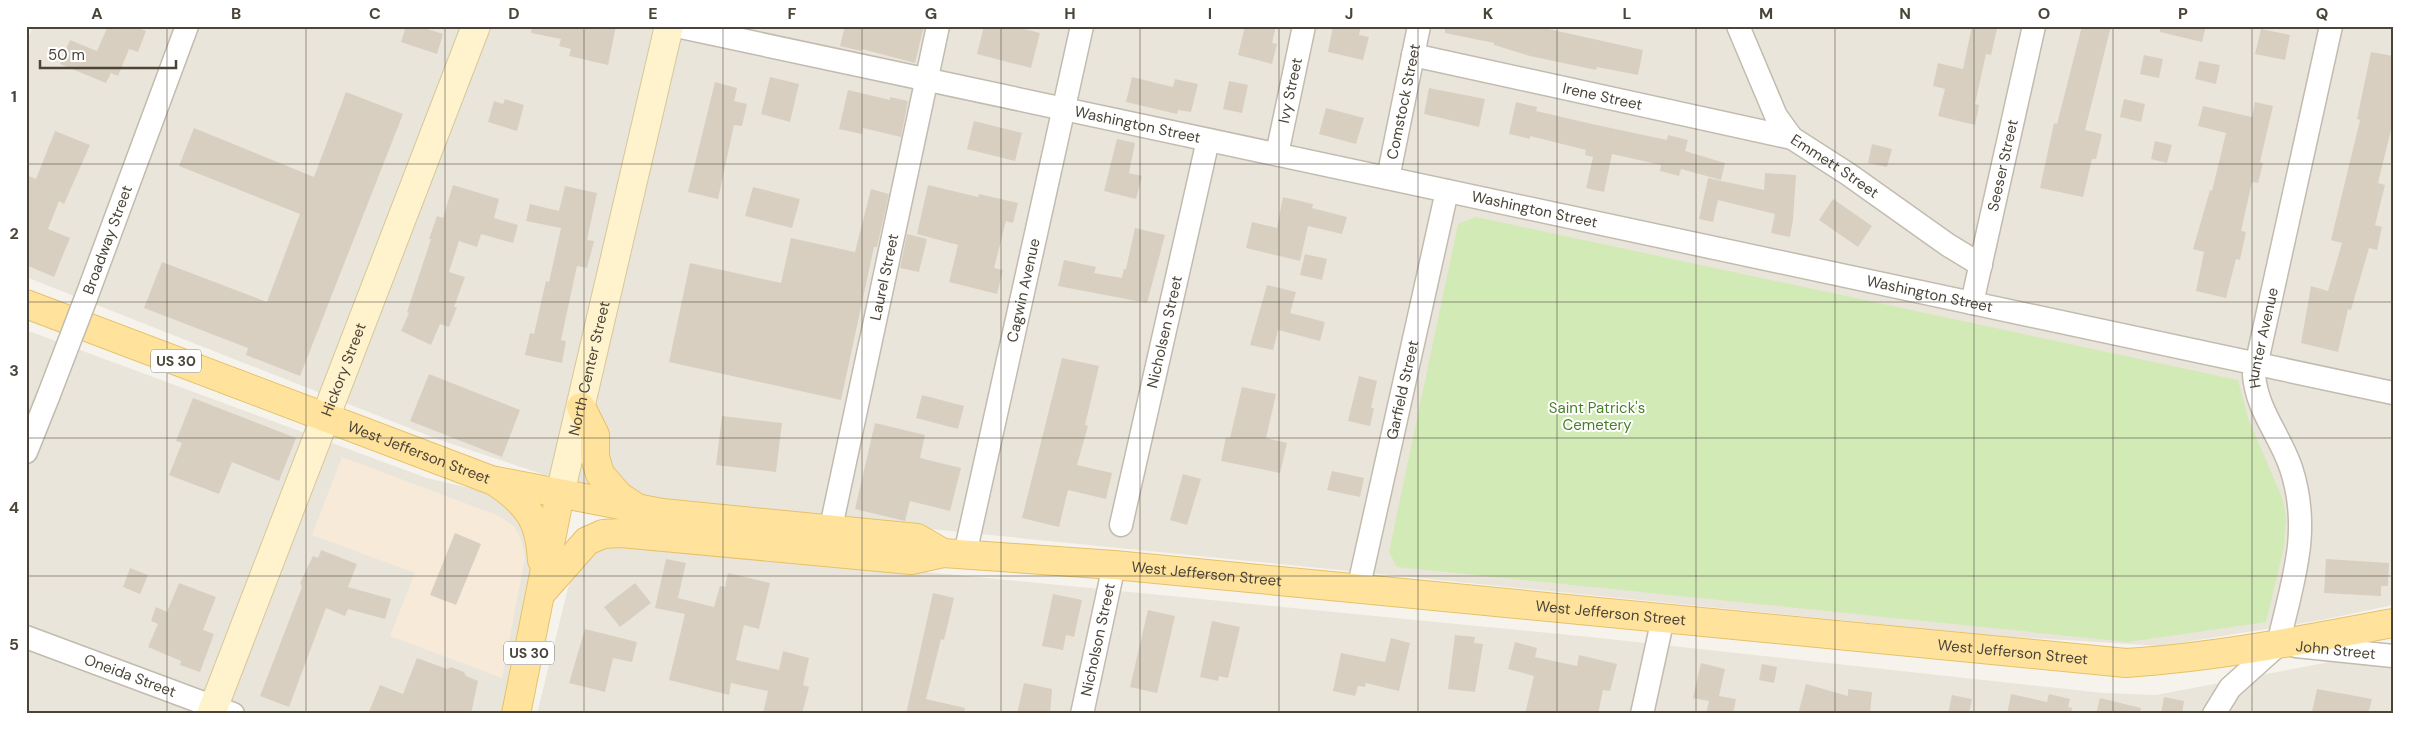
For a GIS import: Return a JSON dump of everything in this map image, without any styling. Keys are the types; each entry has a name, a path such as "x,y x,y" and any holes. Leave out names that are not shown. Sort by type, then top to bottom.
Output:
{"main road":[{"name":"West Jefferson Street","path":"26,304 491,480 640,509 712,519 828,540 911,560 954,553 1114,565 2126,663 2171,660 2278,645 2393,623"},
{"path":"581,407 595,435 595,457 600,474 619,496 640,509"},
{"path":"491,480 513,494 525,506 540,532 542,592"},
{"name":"North Center Street","path":"516,714 542,592 560,494"},
{"path":"542,592 587,541 603,534 828,540"}],"street":[{"name":"Broadway Street","path":"26,452 86,298 187,26"},
{"name":"Hickory Street","path":"220,711 325,417 476,26"},
{"name":"North Center Street","path":"560,494 669,26"},
{"name":"Washington Street","path":"676,26 2393,393"},
{"name":"Laurel Street","path":"828,540 938,26"},
{"name":"Cagwin Avenue","path":"954,553 1064,109 1082,26"},
{"name":"Ivy Street","path":"1277,154 1304,26"},
{"name":"Comstock Street","path":"1388,178 1419,26"},
{"name":"Emmett Street","path":"1738,26 1776,116 1792,138 1848,174 1948,245 1981,265"},
{"name":"Seeser Street","path":"1972,303 2034,26"},
{"name":"Hunter Avenue","path":"2278,645 2300,548 2301,505 2290,466 2256,394 2254,375 2258,364 2331,26"},
{"name":"Irene Street","path":"1413,55 1792,138"},
{"name":"Nicholsen Street","path":"1122,525 1208,140"},
{"name":"Garfield Street","path":"1358,590 1447,191"},
{"name":"Nicholson Street","path":"1082,714 1114,565"},
{"path":"1642,714 1663,618"},
{"name":"Oneida Street","path":"26,637 220,711"},
{"name":"John Street","path":"2278,645 2393,656"},
{"path":"2214,714 2230,688 2278,645"}],"shaded area":[{"path":"33,26 2393,26 2393,605 2322,620 2160,646 2000,636 669,503 542,474 437,439 26,277 26,44"},
{"path":"26,330 427,478 490,493 527,530 534,550 529,590 503,714 26,714"},
{"path":"342,457 499,516 514,526 521,539 525,558 502,678 390,636 415,573 312,535"},
{"path":"639,544 1590,637 2103,693 2156,695 2393,650 2393,714 537,714 568,588 577,565 596,545"}],"green space":[{"name":"Saint Patrick's Cemetery","path":"1476,217 2238,380 2248,418 2283,500 2286,518 2284,547 2266,622 2128,642 1397,567 1389,552 1458,224"}],"building":[{"path":"108,26 133,26 146,31 138,52 129,49 118,76 111,73 106,83 60,64 70,40 97,51"},
{"path":"406,26 418,26 443,34 437,54 401,42"},
{"path":"532,26 616,26 608,65 569,56 571,49 559,46 561,39 531,33"},
{"path":"845,26 924,26 915,63 862,49 861,51 840,46"},
{"path":"984,26 1012,26 1040,33 1031,68 977,54"},
{"path":"1245,26 1276,26 1272,43 1277,44 1272,64 1238,55"},
{"path":"1333,26 1361,26 1359,35 1369,37 1363,60 1328,52"},
{"path":"1445,26 1535,26 1643,50 1638,75 1597,67 1596,70 1530,56 1494,45 1494,43 1445,33"},
{"path":"1972,26 1997,29 1991,55 1986,54 1975,104 1979,105 1975,125 1938,116 1945,89 1933,86 1938,63 1963,69"},
{"path":"2082,26 2111,26 2085,130 2102,134 2096,159 2092,159 2083,197 2040,188 2054,123 2057,124"},
{"path":"2160,26 2206,26 2202,42 2160,32"},
{"path":"2261,29 2290,35 2285,60 2255,54"},
{"path":"2371,52 2393,56 2393,122 2378,183 2385,185 2375,225 2382,227 2377,250 2369,248 2351,310 2348,309 2338,352 2301,343 2311,286 2328,291 2342,243 2331,240 2360,120 2357,119"},
{"path":"2144,55 2163,59 2159,78 2140,74"},
{"path":"2199,61 2220,65 2216,84 2195,79"},
{"path":"770,77 799,84 790,122 761,114"},
{"path":"1132,77 1173,87 1175,79 1198,84 1191,112 1178,110 1177,114 1126,102"},
{"path":"1229,81 1248,85 1242,113 1223,109"},
{"path":"715,82 737,88 734,101 747,104 742,126 734,125 718,199 688,192"},
{"path":"1429,88 1485,99 1479,127 1424,114"},
{"path":"848,90 890,100 890,97 908,101 901,137 863,128 862,134 839,129"},
{"path":"346,92 403,114 300,376 246,355 248,348 144,308 162,262 267,302 300,214 179,166 194,128 314,177"},
{"path":"505,99 524,105 517,131 488,122 494,101 503,104"},
{"path":"2124,99 2145,104 2141,122 2120,117"},
{"path":"1516,102 1537,107 1536,111 1592,124 1667,140 1668,135 1688,140 1685,151 1725,163 1721,180 1681,169 1679,176 1660,171 1661,165 1612,154 1604,192 1586,188 1593,157 1585,155 1586,150 1530,136 1530,139 1509,134"},
{"path":"2255,102 2273,106 2260,162 2263,163 2258,183 2252,182 2241,231 2246,232 2240,260 2236,259 2226,298 2196,291 2204,252 2193,249 2210,190 2212,191 2226,133 2198,126 2203,106 2252,117"},
{"path":"1326,108 1364,118 1356,144 1319,134"},
{"path":"974,121 1022,133 1015,161 967,149"},
{"path":"55,131 90,145 64,204 59,201 48,229 70,238 54,277 26,265 26,175 36,179"},
{"path":"1117,139 1135,143 1129,173 1142,176 1136,199 1104,191"},
{"path":"2155,141 2172,145 2167,163 2151,159"},
{"path":"1872,144 1892,149 1887,167 1868,163"},
{"path":"1765,173 1796,175 1790,237 1771,233 1775,214 1718,200 1713,222 1699,219 1708,178 1764,190"},
{"path":"453,185 499,199 494,218 518,225 513,243 481,234 477,247 459,241 449,272 465,277 454,307 457,307 449,327 440,324 431,345 401,331 409,313 407,312 437,216 443,218"},
{"path":"928,185 978,197 979,194 1018,203 1013,223 1006,221 994,268 1003,270 997,294 949,282 958,245 917,234"},
{"path":"565,186 597,193 587,240 594,241 587,268 577,266 561,340 566,341 562,363 525,355 530,333 534,334 546,281 549,282 561,228 526,221 530,204 559,211"},
{"path":"753,187 800,199 792,228 745,216"},
{"path":"871,189 889,194 877,247 874,247 841,400 669,362 690,263 781,283 791,238 855,252"},
{"path":"1283,197 1313,204 1312,208 1347,217 1342,234 1308,226 1300,261 1246,248 1252,222 1277,228"},
{"path":"1833,199 1872,226 1858,247 1819,220"},
{"path":"1135,228 1165,235 1147,303 1058,286 1064,260 1096,267 1094,273 1122,278 1124,269 1126,269"},
{"path":"907,234 927,239 919,272 900,268"},
{"path":"1305,254 1327,259 1322,280 1300,275"},
{"path":"1267,285 1296,292 1290,313 1325,322 1320,341 1278,330 1273,350 1250,345"},
{"path":"1062,358 1099,366 1085,425 1088,426 1077,465 1112,473 1106,499 1068,490 1059,527 1022,518"},
{"path":"429,374 520,410 502,457 410,421"},
{"path":"1359,376 1377,381 1371,408 1374,408 1370,426 1348,421"},
{"path":"1242,387 1276,394 1266,438 1287,443 1280,473 1221,461 1226,437 1230,438"},
{"path":"922,395 964,406 958,429 916,418"},
{"path":"193,398 296,438 279,481 232,462 219,494 169,475 182,443 176,441"},
{"path":"722,416 782,423 776,472 716,465"},
{"path":"875,423 925,435 920,458 961,468 950,511 910,501 905,521 855,509"},
{"path":"1332,471 1364,478 1360,497 1327,490"},
{"path":"1183,474 1201,479 1187,525 1170,520"},
{"path":"455,533 481,544 456,605 430,595"},
{"path":"321,550 357,564 348,587 391,599 385,619 348,609 345,616 326,608 289,707 260,696 302,587 300,583 313,556 318,558"},
{"path":"666,559 686,563 678,598 714,607 720,586 725,587 728,573 770,583 759,629 744,625 736,660 779,670 783,651 809,658 803,685 809,687 802,714 763,714 768,691 731,683 729,695 669,680 685,614 655,608"},
{"path":"2326,559 2389,563 2388,586 2381,586 2381,596 2324,593"},
{"path":"130,568 148,575 140,594 123,587"},
{"path":"179,583 216,597 203,630 214,634 200,672 180,665 181,661 148,647 158,624 151,621 156,607 167,612"},
{"path":"635,583 651,603 620,627 604,607"},
{"path":"933,593 954,598 944,640 941,639 926,699 965,708 964,714 906,714"},
{"path":"1053,594 1082,600 1074,637 1066,635 1063,650 1042,646"},
{"path":"1148,610 1175,616 1157,693 1130,687"},
{"path":"1212,621 1240,627 1228,678 1219,676 1218,681 1200,677"},
{"path":"585,629 637,642 632,662 613,658 605,692 569,683"},
{"path":"1455,635 1475,637 1474,643 1483,644 1475,692 1448,689"},
{"path":"1391,638 1410,643 1399,691 1366,683 1365,687 1358,686 1355,696 1333,691 1341,653 1385,662"},
{"path":"1515,642 1537,648 1535,657 1577,666 1579,655 1617,664 1610,691 1603,690 1598,714 1525,714 1534,676 1508,669"},
{"path":"417,658 447,669 451,667 464,672 466,676 478,681 471,714 368,714 380,685 403,694"},
{"path":"1701,663 1725,669 1719,696 1736,699 1733,714 1706,714 1709,701 1693,698"},
{"path":"1762,664 1777,667 1774,683 1759,680"},
{"path":"1024,683 1052,689 1050,714 1017,714"},
{"path":"1806,684 1848,696 1848,689 1872,692 1870,714 1798,714"},
{"path":"2317,689 2372,699 2368,714 2322,714 2312,712"},
{"path":"2011,694 2047,702 2049,694 2070,699 2068,707 2072,708 2071,714 2007,714"},
{"path":"1952,695 1972,699 1969,714 1948,714"},
{"path":"2164,697 2184,701 2182,714 2161,714"},
{"path":"2100,698 2141,708 2140,714 2096,714"}]}
